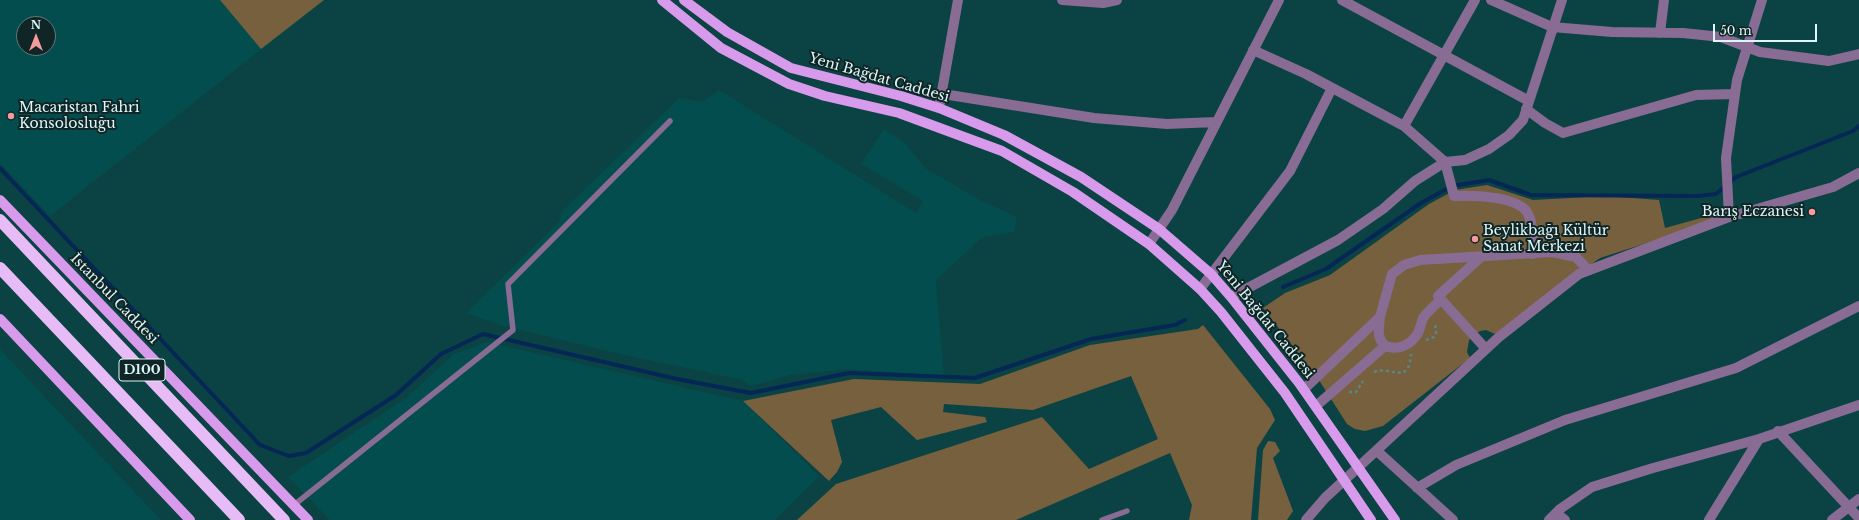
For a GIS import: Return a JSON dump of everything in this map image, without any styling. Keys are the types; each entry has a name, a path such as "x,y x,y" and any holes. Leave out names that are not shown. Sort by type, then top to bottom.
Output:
{"highway":[{"name":"D100","path":"0,220 284,520"},
{"name":"D100","path":"0,268 239,520"},
{"path":"259,494 288,520"}],"main road":[{"name":"Yeni Bağdat Caddesi","path":"662,0 720,48 789,84 824,96 899,113 1002,151 1073,192 1150,244 1200,289 1221,312 1285,393 1344,482 1372,520"},
{"name":"Yeni Bağdat Caddesi","path":"684,0 727,32 791,68 901,96 939,108 1004,135 1081,177 1159,229 1211,274 1231,297 1316,406 1395,520"},
{"name":"İstanbul Caddesi","path":"0,200 308,520"},
{"path":"0,319 190,520"}],"street":[{"path":"939,108 943,94 958,0"},
{"path":"1062,0 1104,3 1117,0"},
{"path":"1150,244 1172,210 1279,0"},
{"path":"1342,0 1444,55 1528,105 1544,123 1563,133 1696,95 1735,94"},
{"path":"1404,126 1475,0"},
{"path":"1491,0 1552,27 1612,32 1722,37 1760,52 1829,61 1859,54"},
{"path":"1231,297 1338,240 1383,209 1415,181 1445,162 1465,160 1489,149 1509,135 1523,120 1562,0"},
{"path":"1660,33 1664,0"},
{"path":"1729,217 1726,158 1737,80 1762,0"},
{"path":"1253,50 1306,74 1404,126 1445,162 1454,196 1487,197 1518,204 1524,208 1531,221 1533,254"},
{"path":"1200,289 1290,171 1332,88"},
{"path":"943,94 1094,118 1167,124 1216,122"},
{"path":"1306,520 1314,509 1486,349 1579,274 1729,217 1833,187 1859,173"},
{"path":"1441,300 1430,309 1423,319 1418,333 1409,343 1399,348 1391,348 1385,346 1380,341 1378,332 1380,317 1392,274 1404,265 1420,260 1552,252 1576,257 1588,270"},
{"path":"1481,257 1438,296 1486,349"},
{"path":"1417,488 1456,465 1565,420 1736,368 1859,306"},
{"path":"1304,390 1380,317"},
{"path":"1316,406 1385,346"},
{"path":"1552,517 1592,487 1653,468 1759,439 1778,431 1859,405"},
{"path":"1778,431 1847,507 1859,518"},
{"path":"1709,520 1759,439"},
{"path":"1377,451 1453,520"},
{"path":"1832,520 1847,507 1859,500"},
{"path":"1552,517 1565,520"}],"lane":[{"path":"294,505 513,330 508,284 670,121"},
{"path":"1102,520 1127,511"}],"shaded area":[{"path":"0,0 324,0 50,216 0,163"},
{"path":"220,0 324,0 261,49"},
{"path":"719,90 916,213 923,201 861,164 884,129 905,143 925,168 980,200 1017,217 1014,232 983,237 936,280 944,376 848,369 789,375 751,386 743,380 620,354 500,325 466,313 560,221 561,212 679,98 702,102"},
{"path":"1487,185 1533,200 1606,196 1659,200 1665,228 1719,213 1719,215 1712,222 1600,258 1495,334 1486,330 1480,331 1469,340 1467,352 1470,358 1383,426 1365,431 1355,429 1347,424 1317,377 1263,308 1285,293 1330,275 1429,204 1455,190"},
{"path":"1203,325 1270,409 1275,420 1257,448 1251,520 1189,520 1192,505 1170,453 1016,520 797,520 836,484 1042,417 1089,469 1158,439 1131,376 1033,410 944,404 943,412 985,417 987,422 917,440 881,407 831,420 842,462 837,472 829,481 743,401 854,379 980,384 1090,345 1198,329"},
{"path":"487,342 743,401 819,476 775,520 330,520 288,477 406,398 454,354"},
{"path":"0,349 56,409 161,520 0,520"},
{"path":"1268,441 1275,442 1280,451 1273,458 1293,511 1287,520 1258,520 1263,450"}],"waterway":[{"path":"1283,287 1326,269 1421,203 1452,186 1489,180 1531,195 1697,196 1716,194 1736,177 1853,131 1859,126"},
{"path":"0,168 260,445 289,456 306,453 396,395 441,354 483,334 677,379 751,393 849,373 975,378 1091,339 1175,325 1185,320"}],"place":[{"name":"Macaristan Fahri Konsolosluğu","path":"11,116"},
{"name":"Barış Eczanesi","path":"1812,212"},
{"name":"Beylikbağı Kültür Sanat Merkezi","path":"1475,239"}]}
